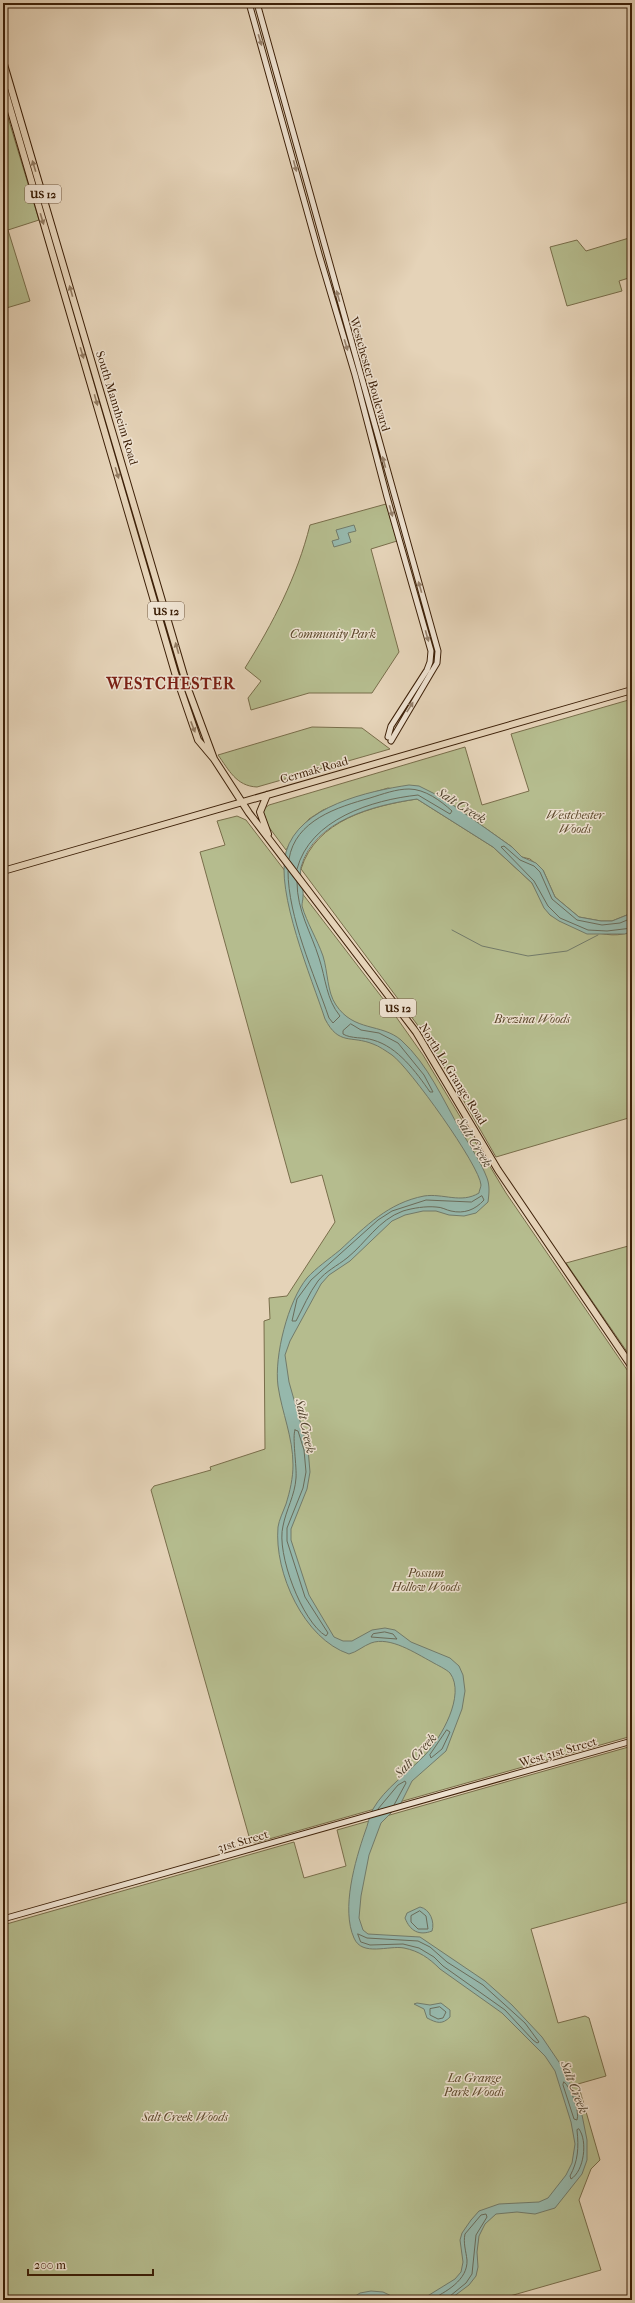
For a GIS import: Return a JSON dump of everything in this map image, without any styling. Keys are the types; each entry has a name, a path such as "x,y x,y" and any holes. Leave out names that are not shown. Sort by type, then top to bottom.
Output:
{"main road":[{"name":"South Mannheim Road","path":"3,61 188,689 214,759"},
{"name":"South Mannheim Road","path":"3,84 175,673 198,740 214,759 242,803"},
{"name":"Cermak Road","path":"3,871 632,690"},
{"path":"267,795 260,812 274,846"},
{"name":"North La Grange Road","path":"242,803 416,1032 498,1170 632,1367"}],"street":[{"name":"Westchester Boulevard","path":"249,3 317,247 355,375 387,498 431,651 430,662 427,670 391,726 390,739 437,663 438,651 257,3"},
{"name":"West 31st Street","path":"489,1782 632,1741"},
{"name":"31st Street","path":"3,1919 489,1782"}],"green space":[{"path":"3,101 39,220 8,230 30,301 3,309"},
{"path":"629,238 632,243 632,277 619,281 622,291 567,306 550,247 577,240 586,251"},
{"name":"Community Park","path":"386,504 397,541 371,549 399,652 372,693 309,693 251,710 248,698 261,681 245,668 283,599 305,544 310,525"},
{"name":"Westchester Woods","path":"632,699 632,913 612,921 601,921 579,917 555,897 543,870 530,859 522,857 512,847 443,798 388,788 348,800 323,810 309,819 296,834 286,850 265,822 262,810 269,805 465,747 482,805 529,791 511,734"},
{"path":"312,727 362,728 390,749 257,787 244,784 238,780 218,755"},
{"name":"Brezina Woods","path":"417,799 493,847 532,883 550,915 601,934 612,935 632,931 632,1117 496,1157 428,1039 301,869 308,852 319,838 332,827 364,811"},
{"name":"Possum Hollow Woods","path":"237,816 246,820 387,1004 423,1055 506,1193 632,1377 632,1736 255,1843 250,1840 151,1490 154,1486 211,1470 210,1467 265,1449 264,1321 270,1319 269,1298 287,1296 335,1222 322,1175 291,1183 200,852 225,845 217,821"},
{"path":"632,1245 632,1359 566,1263"},
{"path":"632,1746 632,1901 531,1929 558,2023 585,2016 589,2018 606,2076 578,2084 600,2160 591,2169 579,2200 601,2270 496,2300 3,2300 3,1925 294,1842 304,1878 346,1866 337,1830"}],"water":[{"path":"354,525 356,531 348,533 351,542 334,547 332,541 339,539 336,530"},
{"path":"409,785 419,786 443,798 512,847 522,857 536,863 543,870 555,897 579,917 601,921 612,921 632,913 632,931 625,934 587,934 559,921 550,915 544,908 532,883 493,847 417,799 365,811 332,826 319,837 308,851 301,867 303,893 302,906 325,962 329,988 333,1000 343,1014 359,1023 393,1035 401,1040 411,1050 427,1071 479,1160 485,1172 489,1187 488,1202 476,1213 464,1216 449,1215 436,1211 423,1211 405,1215 392,1221 350,1261 329,1275 321,1284 290,1341 285,1355 289,1382 308,1449 310,1472 307,1489 291,1529 291,1540 309,1595 334,1637 343,1641 352,1641 372,1630 385,1628 395,1630 411,1642 450,1658 459,1666 463,1675 465,1691 462,1709 446,1751 412,1781 401,1803 381,1823 369,1855 361,1896 359,1918 363,1930 368,1934 420,1937 485,1981 512,2005 542,2037 563,2068 580,2105 587,2140 587,2160 582,2174 555,2208 535,2214 517,2212 496,2214 485,2224 479,2236 477,2252 478,2267 476,2276 469,2285 449,2300 421,2300 455,2279 461,2272 463,2262 460,2240 462,2233 479,2211 499,2204 539,2202 548,2198 566,2175 572,2163 575,2144 571,2122 555,2071 545,2056 502,2013 440,1969 428,1958 419,1953 398,1947 369,1949 358,1944 354,1938 350,1926 349,1899 357,1857 370,1815 384,1794 425,1755 438,1738 450,1716 455,1693 454,1682 450,1673 446,1670 402,1646 378,1641 349,1654 333,1646 318,1634 295,1602 281,1564 278,1545 278,1527 290,1489 293,1455 278,1386 278,1360 280,1345 288,1314 300,1288 314,1271 369,1224 388,1210 411,1199 424,1196 431,1195 465,1198 479,1193 481,1186 478,1174 457,1139 427,1096 401,1063 378,1046 365,1041 346,1038 335,1033 330,1027 325,1019 296,936 290,912 284,869 286,852 293,836 305,823 320,812 356,797"},
{"path":"420,1907 427,1910 431,1916 433,1924 432,1931 419,1933 412,1929 405,1918 407,1913"},
{"path":"441,2003 450,2010 450,2017 442,2022 434,2021 427,2018 424,2009 414,2004 430,2005"},
{"path":"371,2291 383,2292 400,2300 349,2300 360,2293"}],"waterway":[{"path":"452,930 482,946 528,956 567,951 598,935"}],"district":[{"name":"WESTCHESTER","path":"171,683"}],"water label":[{"name":"Salt Creek","path":"462,805"},
{"name":"Salt Creek","path":"475,1142"},
{"name":"Salt Creek","path":"306,1426"},
{"name":"Salt Creek","path":"415,1755"},
{"name":"Salt Creek","path":"575,2087"}],"park label":[{"name":"La Grange Park Woods","path":"474,2085"},
{"name":"Salt Creek Woods","path":"185,2117"}]}
